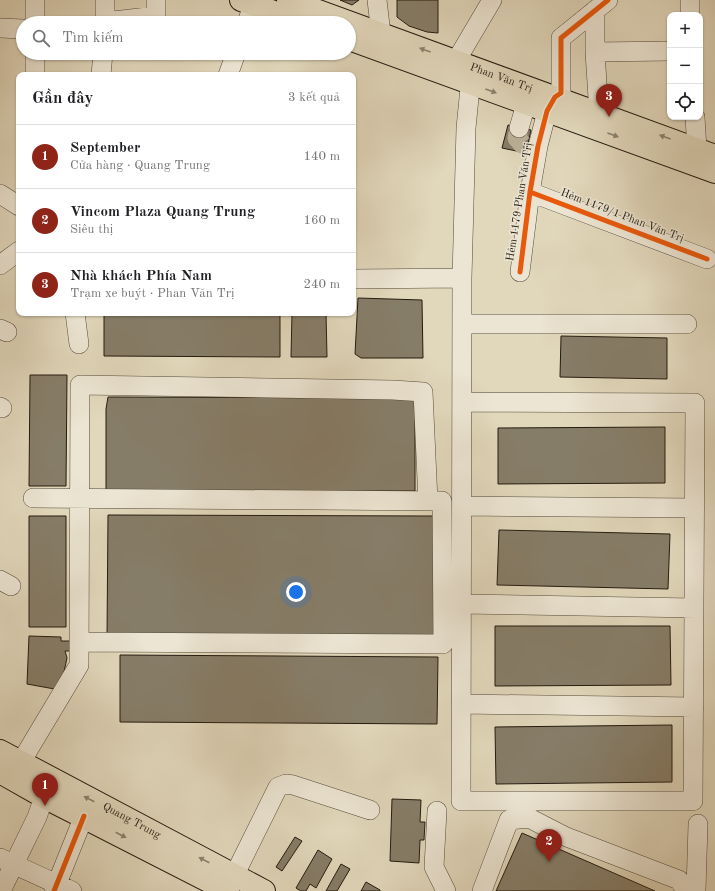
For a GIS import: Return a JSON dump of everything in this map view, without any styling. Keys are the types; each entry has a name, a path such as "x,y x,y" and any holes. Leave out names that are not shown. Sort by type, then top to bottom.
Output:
{"main road":[{"name":"Phan Văn Trị","path":"288,0 332,16"},
{"path":"247,9 276,16"},
{"name":"Phan Văn Trị","path":"356,25 715,172"},
{"name":"Phan Văn Trị","path":"356,41 466,70 526,104 551,104 599,113 706,152"},
{"name":"Quang Trung","path":"0,751 231,883"},
{"name":"Quang Trung","path":"0,772 44,797 231,883 264,891"}],"street":[{"path":"35,0 35,16"},
{"path":"105,0 105,16"},
{"path":"156,0 156,16"},
{"path":"378,0 381,34"},
{"path":"462,402 695,404 693,801 461,801 462,278 466,70 492,0"},
{"path":"690,0 690,12"},
{"path":"599,113 595,52 602,5"},
{"name":"Hẻm 1179 Phan Văn Trị","path":"520,272 530,192 528,139 551,104 562,93 561,38 602,5"},
{"path":"0,28 16,29"},
{"path":"595,52 667,51"},
{"path":"35,60 35,72"},
{"path":"101,72 102,60"},
{"path":"229,72 233,60"},
{"path":"526,104 528,139"},
{"path":"696,120 706,152"},
{"name":"Hẻm 1179/1 Phan Văn Trị","path":"530,192 707,259"},
{"path":"0,194 16,204"},
{"path":"0,248 16,251"},
{"path":"0,265 16,253"},
{"path":"356,279 462,278"},
{"path":"76,316 79,344"},
{"path":"462,324 687,324"},
{"path":"21,762 79,665 80,385 393,390 423,392 428,501"},
{"path":"34,498 442,501 443,644 79,642"},
{"path":"462,506 695,508"},
{"path":"462,604 694,608"},
{"path":"461,704 694,707"},
{"path":"231,883 278,787 286,784 293,785 370,810"},
{"path":"1,891 8,861 37,817 44,797"},
{"path":"437,811 434,867 446,891"},
{"path":"8,861 61,888 84,816"},
{"path":"482,891 510,820 529,818 564,836 679,880 686,891"},
{"path":"696,891 698,824"}],"building":[{"path":"340,0 359,0 352,5"},
{"path":"397,0 438,0 438,33 427,32 409,26 397,17"},
{"path":"508,125 531,130 526,153 502,148"},
{"path":"358,298 422,300 423,358 361,358 355,354"},
{"path":"104,316 280,316 280,357 104,356"},
{"path":"292,316 326,316 327,357 291,357"},
{"path":"561,336 667,338 667,379 560,377"},
{"path":"30,375 67,375 66,486 29,486"},
{"path":"108,397 415,398 415,491 106,491 106,409"},
{"path":"665,427 665,483 498,484 498,428"},
{"path":"108,515 433,516 436,637 107,636"},
{"path":"29,516 66,516 66,627 29,627"},
{"path":"499,530 670,534 668,589 497,585"},
{"path":"495,626 670,626 671,685 495,686"},
{"path":"29,636 61,637 61,641 71,641 72,651 65,651 67,658 60,690 27,684"},
{"path":"120,655 438,657 437,724 120,722"},
{"path":"672,725 672,782 496,784 495,727"},
{"path":"392,799 421,800 420,822 425,822 424,840 420,840 419,863 390,861"},
{"path":"522,833 655,891 496,891"},
{"path":"295,837 302,841 282,871 276,867"},
{"path":"318,850 332,859 316,888 310,884 306,891 301,891 296,888"},
{"path":"341,864 350,869 337,891 326,891"},
{"path":"366,882 380,890 380,891 361,891"}],"tunnel":[{"path":"519,128 517,138 522,144 528,144"}],"cycle path":[{"path":"520,272 530,192 538,146 547,111 555,97 561,93 561,38 608,0"},
{"path":"530,192 707,259"},
{"path":"54,891 84,816"}],"place":[{"name":"Nhà khách Phía Nam","path":"609,117"},
{"name":"September","path":"45,806"},
{"name":"Vincom Plaza Quang Trung","path":"549,862"}]}
